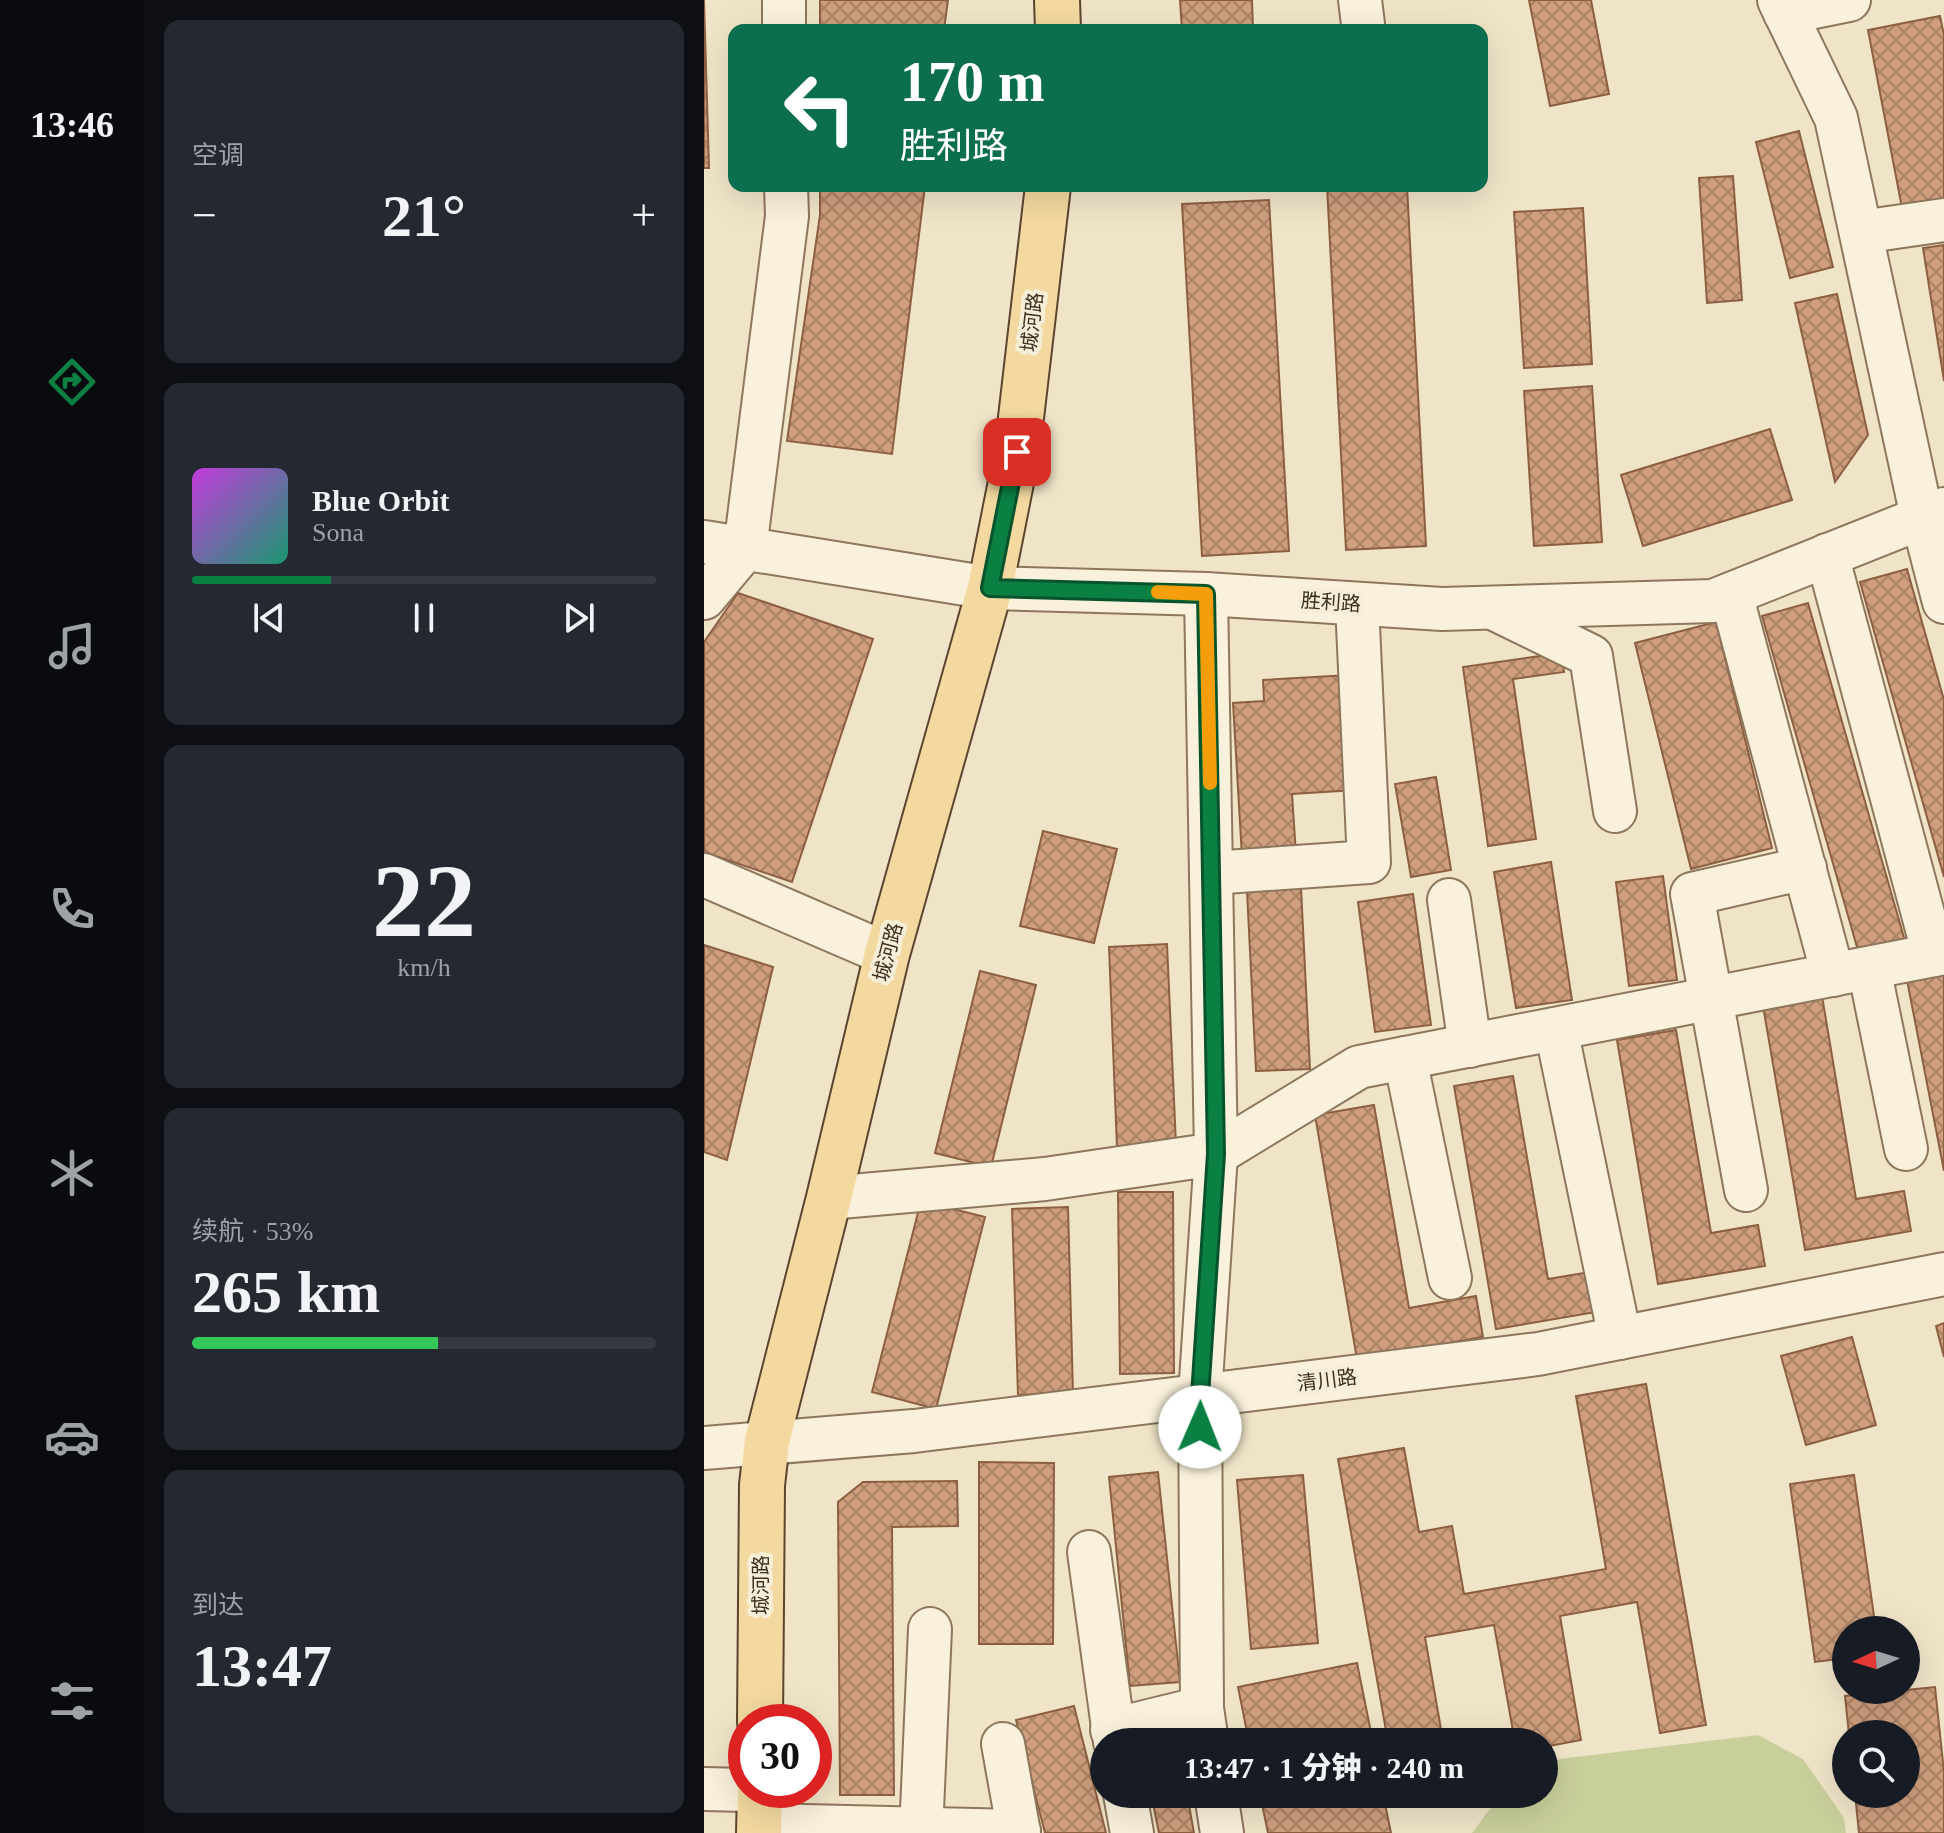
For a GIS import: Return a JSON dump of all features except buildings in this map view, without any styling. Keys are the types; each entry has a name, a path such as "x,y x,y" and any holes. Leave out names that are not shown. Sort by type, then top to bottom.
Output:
{"main road":[{"path":"1057,0 1058,24"},
{"name":"城河路","path":"760,1704 762,1485 767,1441 887,954 990,588 1017,452 1047,192"}],"street":[{"path":"784,0 784,24"},
{"path":"1849,0 1782,7 1836,118 1861,232 1933,513 1944,602"},
{"path":"704,598 745,549 787,216 786,192"},
{"path":"1861,232 1944,220"},
{"name":"胜利路","path":"704,542 990,588 1206,594 1442,609 1492,608 1713,601 1933,513"},
{"path":"829,1198 1045,1179 1216,1154 1359,1067 1939,954 1827,555"},
{"path":"1179,1728 1204,1725 1200,1396 1216,1154 1206,594"},
{"path":"1731,594 1805,868 1851,971 1906,1149"},
{"path":"1211,873 1369,862 1357,604"},
{"path":"1492,608 1591,656 1615,811"},
{"path":"1746,1190 1692,894 1805,868"},
{"path":"704,875 887,954"},
{"path":"1449,900 1470,1046"},
{"path":"1556,1029 1620,1338"},
{"path":"1405,1058 1450,1278"},
{"name":"清川路","path":"704,1448 914,1431 1538,1354 1944,1274"},
{"path":"1089,1552 1113,1728"},
{"path":"921,1831 930,1629"},
{"path":"704,1789 756,1809 921,1831 1019,1832 1003,1744"},
{"path":"1128,1808 1132,1833"},
{"path":"1218,1808 1222,1833"}],"green space":[{"path":"1758,1735 1803,1759 1832,1801 1832,1808 1837,1808 1844,1818 1846,1833 1472,1833 1491,1808 1558,1808 1559,1759"}],"slow traffic":[{"path":"1158,592 1206,594 1210,783"}],"route":[{"path":"1017,452 990,588 1206,594 1216,1154 1200,1427"}]}
